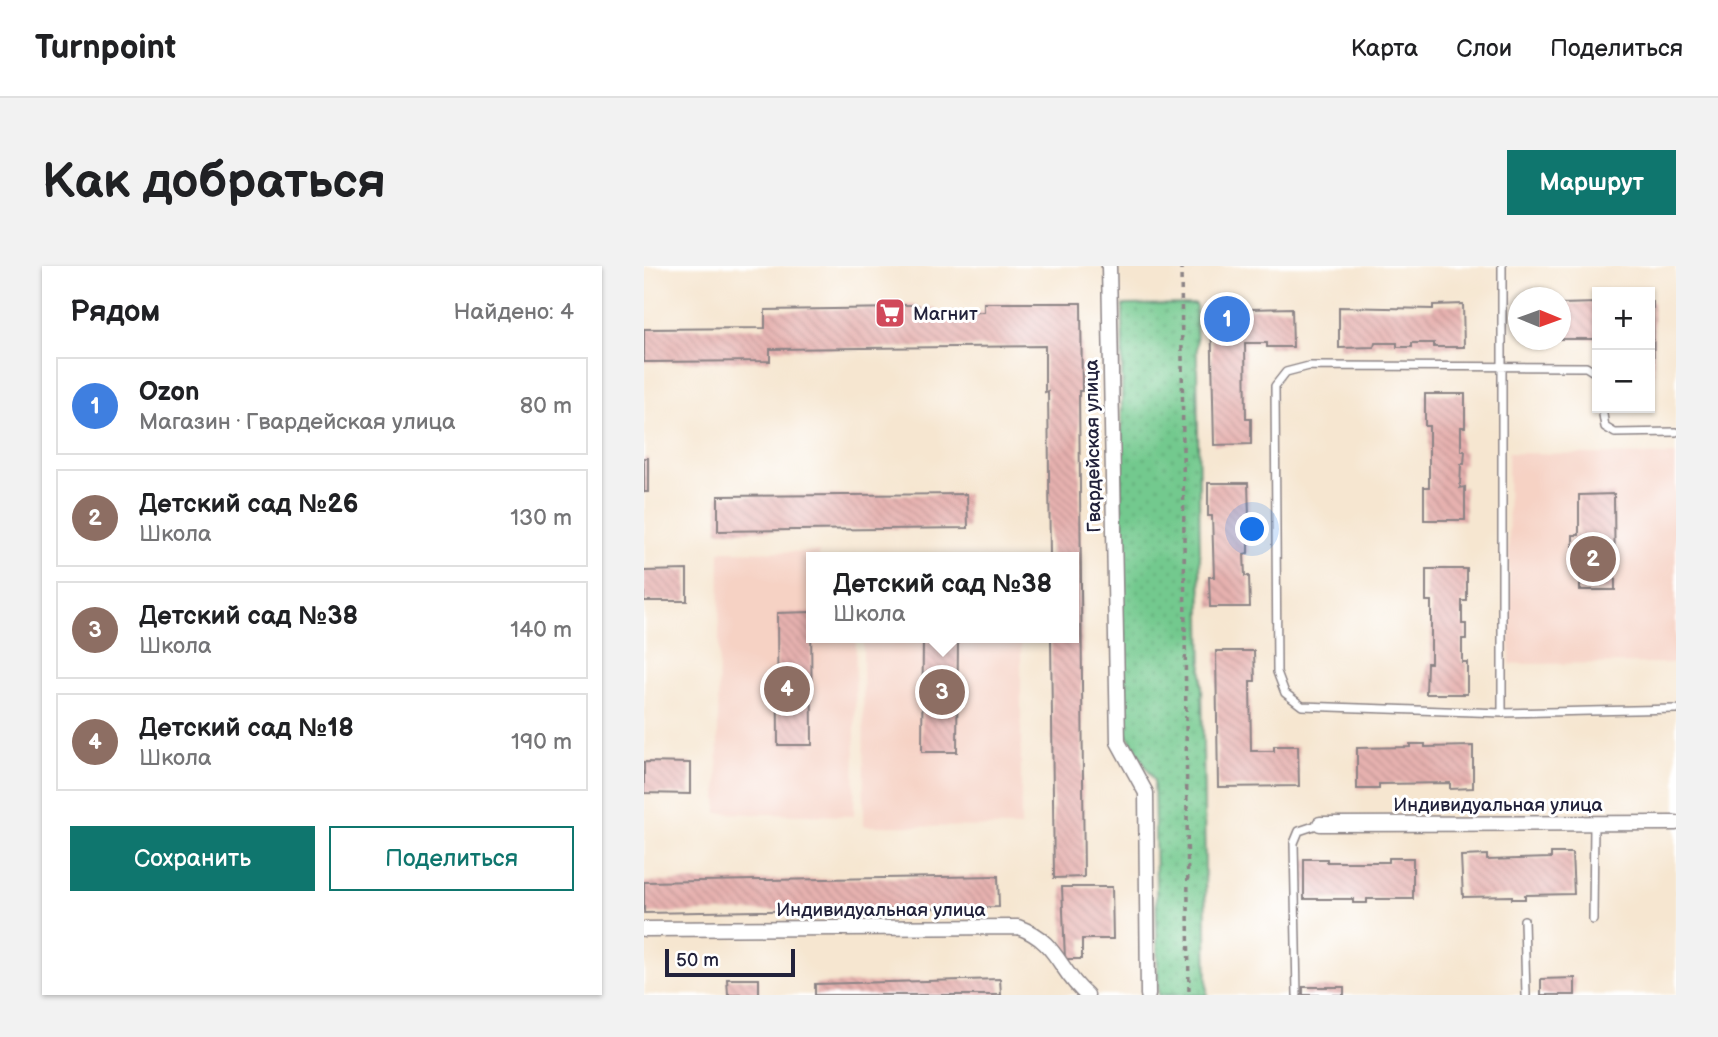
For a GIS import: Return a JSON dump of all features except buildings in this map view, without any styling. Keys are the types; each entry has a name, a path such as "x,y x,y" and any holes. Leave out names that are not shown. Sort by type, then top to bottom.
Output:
{"street":[{"name":"Гвардейская улица","path":"1109,266 1118,742 1146,793 1148,995"},
{"name":"Индивидуальная улица","path":"1320,824 1676,823"},
{"name":"Индивидуальная улица","path":"644,929 1018,927 1034,933 1051,947 1079,988 1087,995"}],"lane":[{"path":"1502,713 1503,266"},
{"path":"1592,371 1586,367 1309,366 1286,372 1275,386 1277,672 1285,693 1302,706 1502,713 1676,709"},
{"path":"1603,413 1605,426 1615,433 1676,432"},
{"path":"1593,920 1594,823"},
{"path":"1297,995 1294,843 1299,831 1320,824"},
{"path":"1524,920 1526,995"}],"path":[{"path":"1181,266 1189,995"}],"shaded area":[{"path":"1508,453 1676,455 1676,663 1510,664"},
{"path":"720,551 819,552 806,552 806,643 856,643 854,816 717,813"},
{"path":"863,643 1021,643 1021,827 864,826"}],"green space":[{"path":"1196,304 1207,995 1158,995 1154,780 1118,720 1123,305"}],"place":[{"name":"Магнит","path":"890,313"},
{"name":"Ozon","path":"1227,319"},
{"name":"Детский сад №26","path":"1593,559"},
{"name":"Детский сад №18","path":"787,689"},
{"name":"Детский сад №38","path":"942,692"}]}
